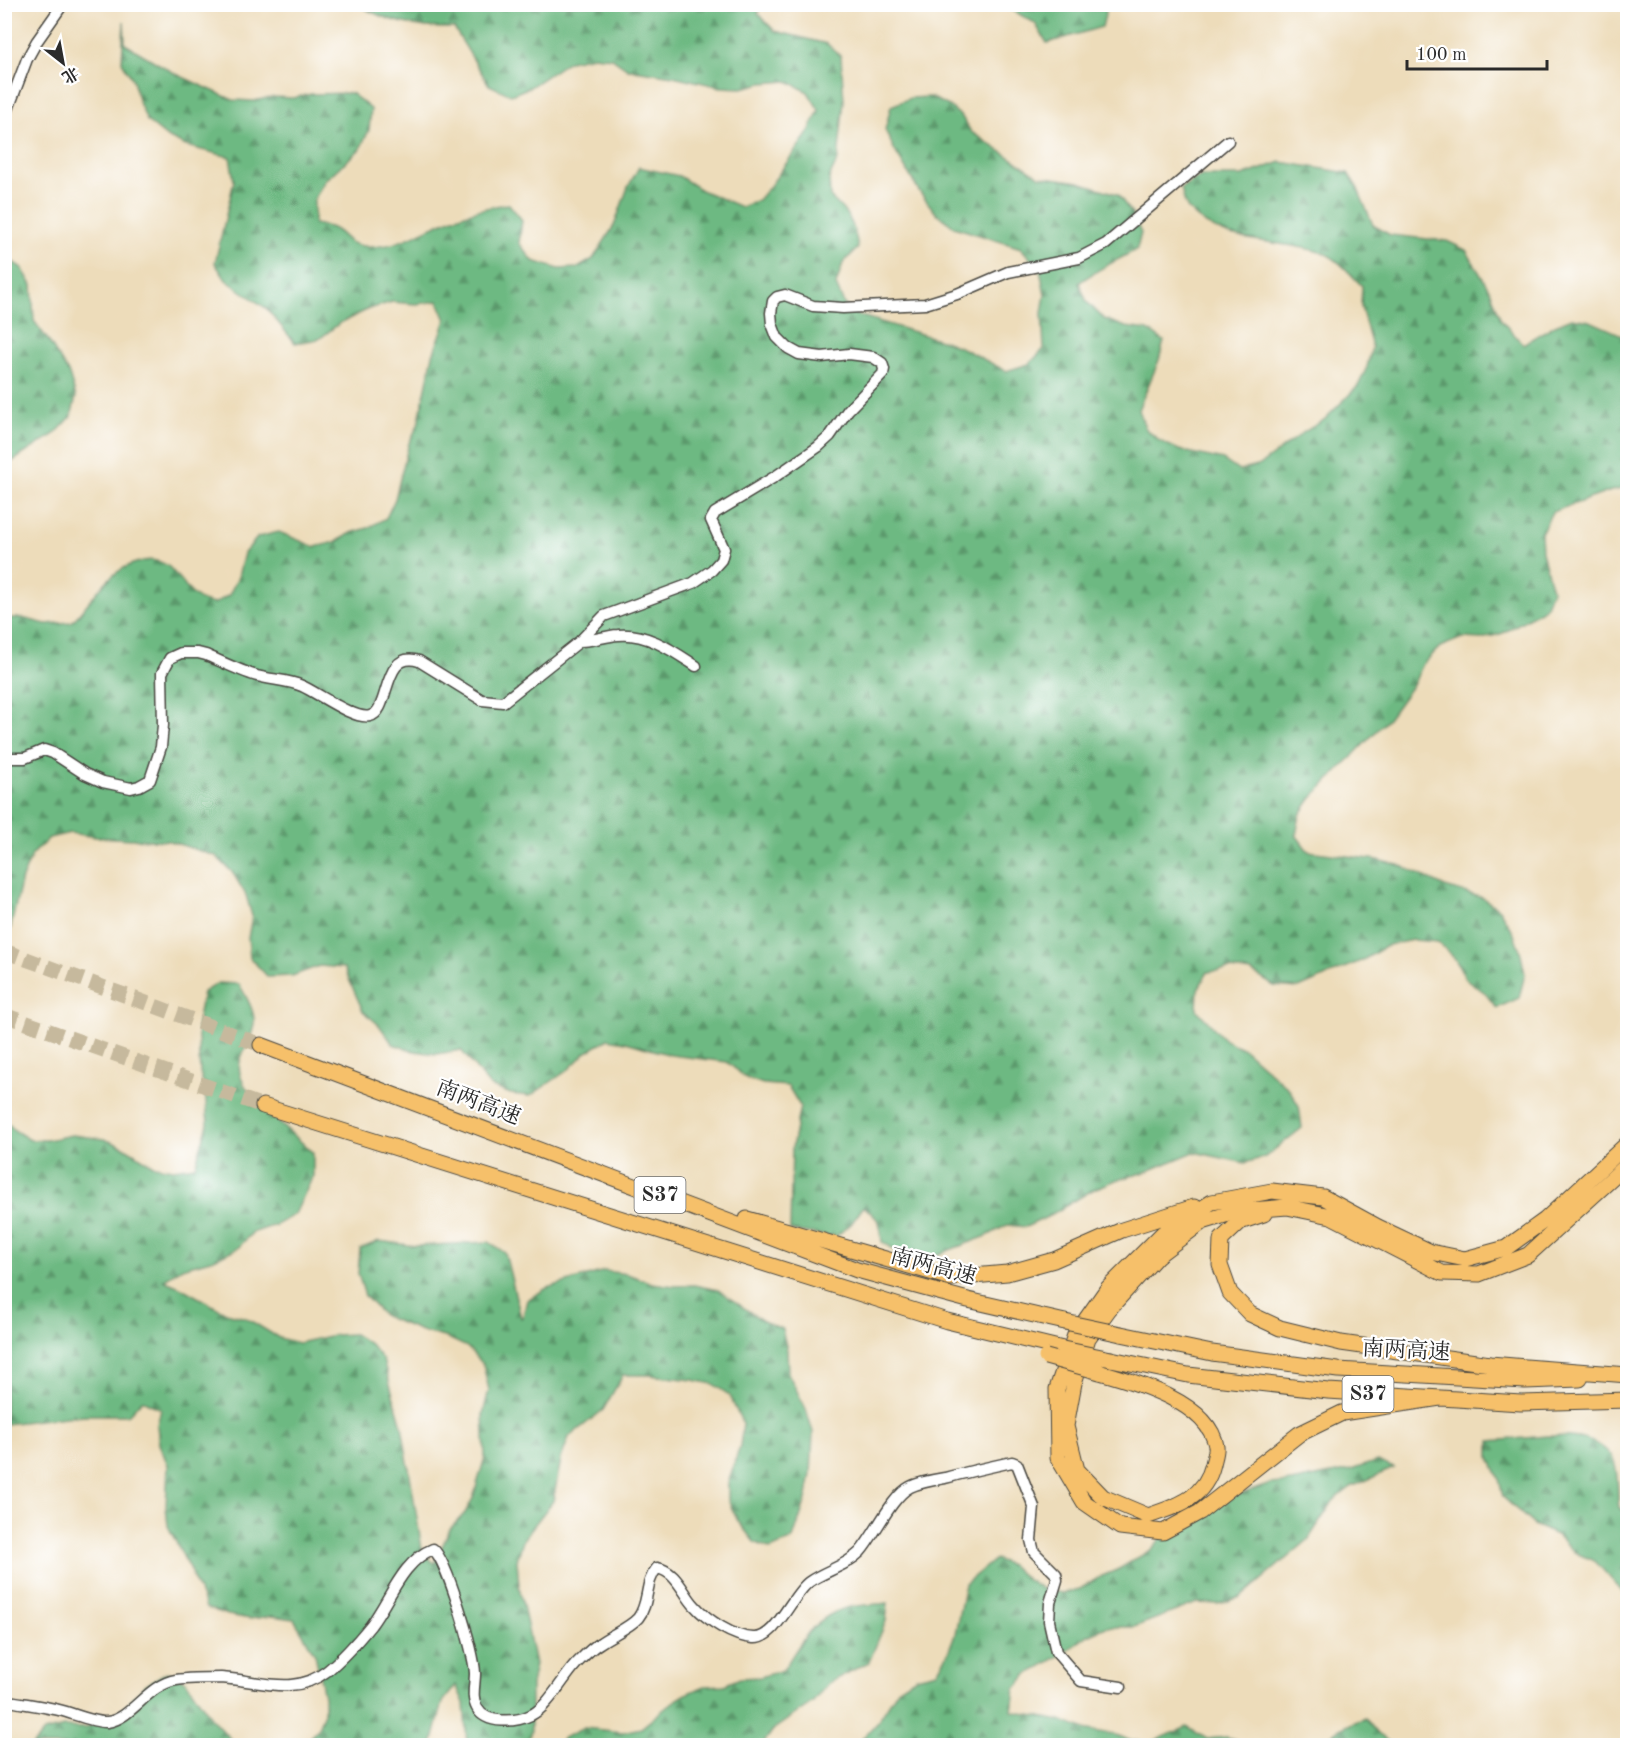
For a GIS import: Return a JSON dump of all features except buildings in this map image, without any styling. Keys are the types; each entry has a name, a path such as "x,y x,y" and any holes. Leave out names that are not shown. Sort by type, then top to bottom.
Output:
{"highway":[{"name":"南两高速","path":"261,1045 857,1270 968,1300 1212,1353 1338,1370 1525,1381 1628,1376"},
{"name":"南两高速","path":"263,1106 947,1321 1063,1349 1188,1375 1316,1390 1521,1403 1628,1400"},
{"path":"1407,1248 1465,1259 1506,1248 1545,1220 1628,1143"},
{"path":"947,1321 1046,1357 1100,1372 1129,1380 1177,1400 1206,1423 1217,1447 1210,1474 1198,1492 1179,1506 1148,1516 1103,1497 1077,1470 1066,1426 1074,1383 1089,1338 1109,1309 1157,1256 1202,1222 1238,1210 1288,1200 1323,1197 1407,1248 1442,1273 1479,1274 1528,1255 1628,1164"},
{"path":"628,1184 951,1278 1007,1273 1054,1260 1122,1230 1164,1215 1212,1202 1272,1191 1288,1200"},
{"path":"1288,1200 1240,1222 1221,1240 1220,1265 1230,1293 1250,1314 1280,1328 1341,1343 1490,1364 1628,1376"},
{"path":"1212,1202 1163,1233 1108,1288 1076,1335 1057,1389 1058,1458 1084,1502 1120,1527 1163,1532 1200,1512 1299,1434 1342,1413 1440,1398"}],"street":[{"path":"4,120 27,59 63,4"},
{"path":"4,758 25,758 44,750 103,782 131,788 150,780 161,747 162,673 170,658 182,653 206,655 255,676 301,685 348,711 368,717 378,709 390,675 399,664 412,658 482,700 503,702 580,641 604,616 693,583 712,570 721,560 724,549 711,520 715,513 818,447 830,436 848,410 883,374 882,363 873,357 849,354 822,357 799,354 788,348 777,337 772,324 773,301 777,297 785,295 813,306 843,308 925,303 957,294 1008,272 1079,258 1106,244 1228,141"},
{"path":"580,641 591,641 619,634 640,637 662,645 696,666"},
{"path":"4,1700 61,1710 105,1722 119,1718 150,1691 174,1680 222,1678 283,1687 303,1684 325,1672 347,1652 371,1624 412,1563 422,1553 433,1549 438,1553 445,1569 471,1647 475,1672 473,1697 476,1706 479,1712 490,1719 507,1721 531,1715 541,1708 575,1665 596,1645 637,1619 643,1608 650,1577 657,1568 663,1569 675,1578 687,1592 693,1604 707,1617 741,1636 757,1639 770,1632 808,1583 832,1571 859,1553 890,1507 908,1488 1012,1462 1017,1464 1034,1507 1031,1540 1034,1552 1056,1574 1057,1581 1050,1603 1049,1621 1056,1652 1081,1681 1121,1687"}],"green space":[{"path":"359,5 760,5 758,14 775,31 827,44 841,56 844,101 838,159 829,178 830,197 850,219 858,248 843,263 836,285 844,304 858,315 944,341 1006,371 1029,364 1044,349 1042,313 1045,294 1040,270 1021,248 954,227 935,212 919,191 885,130 891,106 910,98 930,97 949,106 962,117 971,132 1039,176 1079,182 1117,194 1131,212 1141,233 1137,249 1079,283 1087,302 1104,319 1126,327 1148,330 1164,341 1159,360 1138,410 1146,429 1160,441 1179,450 1223,460 1239,471 1260,465 1324,420 1358,386 1367,367 1372,347 1361,307 1362,286 1344,267 1323,253 1235,236 1202,222 1187,208 1181,188 1201,176 1242,176 1281,162 1348,173 1357,187 1373,225 1390,235 1447,241 1466,250 1491,292 1501,320 1523,344 1572,318 1590,321 1622,335 1627,344 1627,488 1611,491 1552,512 1541,533 1542,552 1552,590 1545,608 1503,633 1482,639 1462,638 1440,647 1423,664 1414,683 1388,719 1311,799 1300,815 1296,835 1308,851 1378,860 1402,866 1445,887 1483,898 1499,909 1514,934 1520,950 1525,974 1519,998 1497,1008 1484,992 1466,979 1455,959 1438,942 1413,940 1388,945 1363,960 1299,988 1274,986 1252,972 1230,969 1208,972 1198,989 1197,1010 1225,1040 1244,1049 1289,1089 1299,1106 1302,1128 1265,1157 1245,1163 1194,1152 1143,1173 1094,1189 1026,1227 1007,1225 987,1236 931,1257 904,1256 882,1242 879,1221 864,1206 851,1224 835,1237 790,1230 792,1148 800,1106 788,1086 763,1084 746,1078 727,1062 671,1055 608,1039 585,1053 568,1070 530,1096 511,1094 490,1086 461,1050 437,1054 414,1051 393,1044 379,1025 363,1011 344,968 319,966 292,976 268,977 250,958 248,938 252,916 246,895 233,873 216,856 169,841 96,837 70,833 49,838 32,855 22,878 5,952 5,618 22,618 46,624 72,622 109,579 128,566 147,561 166,565 193,595 214,604 229,595 238,577 244,553 258,537 279,532 315,547 336,542 386,518 395,499 409,443 418,425 433,355 446,320 438,301 416,304 392,302 369,309 340,323 319,339 295,343 267,309 226,280 215,263 234,181 230,157 186,146 167,137 147,121 133,80 122,62 124,21 125,44 176,74 233,100 254,101 272,97 293,98 311,94 351,93 371,109 369,130 360,149 325,180 314,200 314,224 332,228 352,243 363,246 375,247 398,242 458,216 509,204 522,220 519,243 533,261 559,269 578,268 593,259 614,226 628,187 639,167 679,176 701,190 741,207 758,200 770,186 809,132 819,110 808,92 788,81 762,83 742,88 721,87 628,69 612,58 593,56 569,61 530,87 511,95 489,85 454,28 429,27 392,20"},
{"path":"1003,5 1105,5 1107,7 1102,27 1047,43 1035,23"},
{"path":"5,257 22,268 32,285 34,321 69,374 76,397 71,417 56,433 5,466"},
{"path":"218,983 239,984 253,1013 253,1030 241,1058 242,1080 264,1109 313,1153 313,1176 295,1214 278,1224 252,1233 238,1248 214,1259 182,1268 163,1280 226,1313 246,1318 279,1338 298,1343 334,1335 354,1334 370,1344 383,1360 402,1426 422,1549 434,1564 450,1529 465,1513 473,1498 485,1457 483,1414 489,1390 483,1364 467,1347 384,1316 365,1296 358,1274 360,1249 379,1241 416,1246 489,1242 505,1253 521,1318 527,1300 547,1288 604,1271 627,1274 652,1283 674,1286 694,1285 718,1290 763,1321 782,1329 787,1350 788,1373 806,1409 813,1432 811,1474 807,1496 793,1539 771,1549 754,1542 738,1521 728,1500 728,1483 740,1446 743,1424 729,1395 713,1384 650,1375 623,1375 603,1410 569,1437 561,1459 553,1501 524,1538 517,1560 519,1586 535,1664 531,1686 531,1730 527,1745 467,1745 464,1703 456,1685 443,1702 432,1745 302,1745 317,1730 324,1713 324,1696 315,1654 294,1619 272,1616 250,1619 206,1608 168,1526 166,1507 168,1465 159,1444 157,1425 161,1409 142,1400 128,1415 84,1415 5,1424 4,1118 14,1130 30,1140 47,1140 72,1135 104,1139 122,1146 155,1166 173,1169 195,1166 208,1124 205,1092 200,1072 197,1023 203,992"},
{"path":"1548,1436 1576,1438 1595,1443 1603,1447 1614,1462 1619,1508 1627,1511 1627,1597 1596,1562 1574,1552 1557,1535 1534,1525 1503,1497 1499,1479 1490,1458 1490,1441"},
{"path":"1377,1461 1394,1468 1351,1487 1333,1501 1308,1540 1241,1597 1218,1604 1197,1603 1134,1627 1106,1627 1088,1635 1067,1651 1027,1675 1015,1689 1012,1711 1117,1735 1131,1741 1152,1742 1187,1727 1207,1739 1227,1737 1252,1745 856,1746 878,1721 899,1688 916,1677 937,1672 955,1634 965,1584 995,1559 1012,1566 1027,1580 1044,1590 1062,1593 1080,1589 1151,1550 1163,1536 1235,1496 1271,1484 1351,1470"},
{"path":"888,1603 886,1621 869,1662 828,1683 813,1702 774,1729 762,1745 557,1745 563,1738 584,1728 623,1732 641,1728 673,1702 705,1686 724,1685 740,1678 760,1677 783,1670 808,1633 824,1618 851,1607"},
{"path":"167,1672 186,1681 212,1719 236,1745 32,1746 44,1732 64,1727 85,1728 108,1721 126,1706 145,1685"},
{"path":"1365,1718 1378,1734 1394,1745 1314,1745 1346,1726"}],"tunnel":[{"path":"4,951 261,1045"},
{"path":"4,1015 263,1106"}]}
